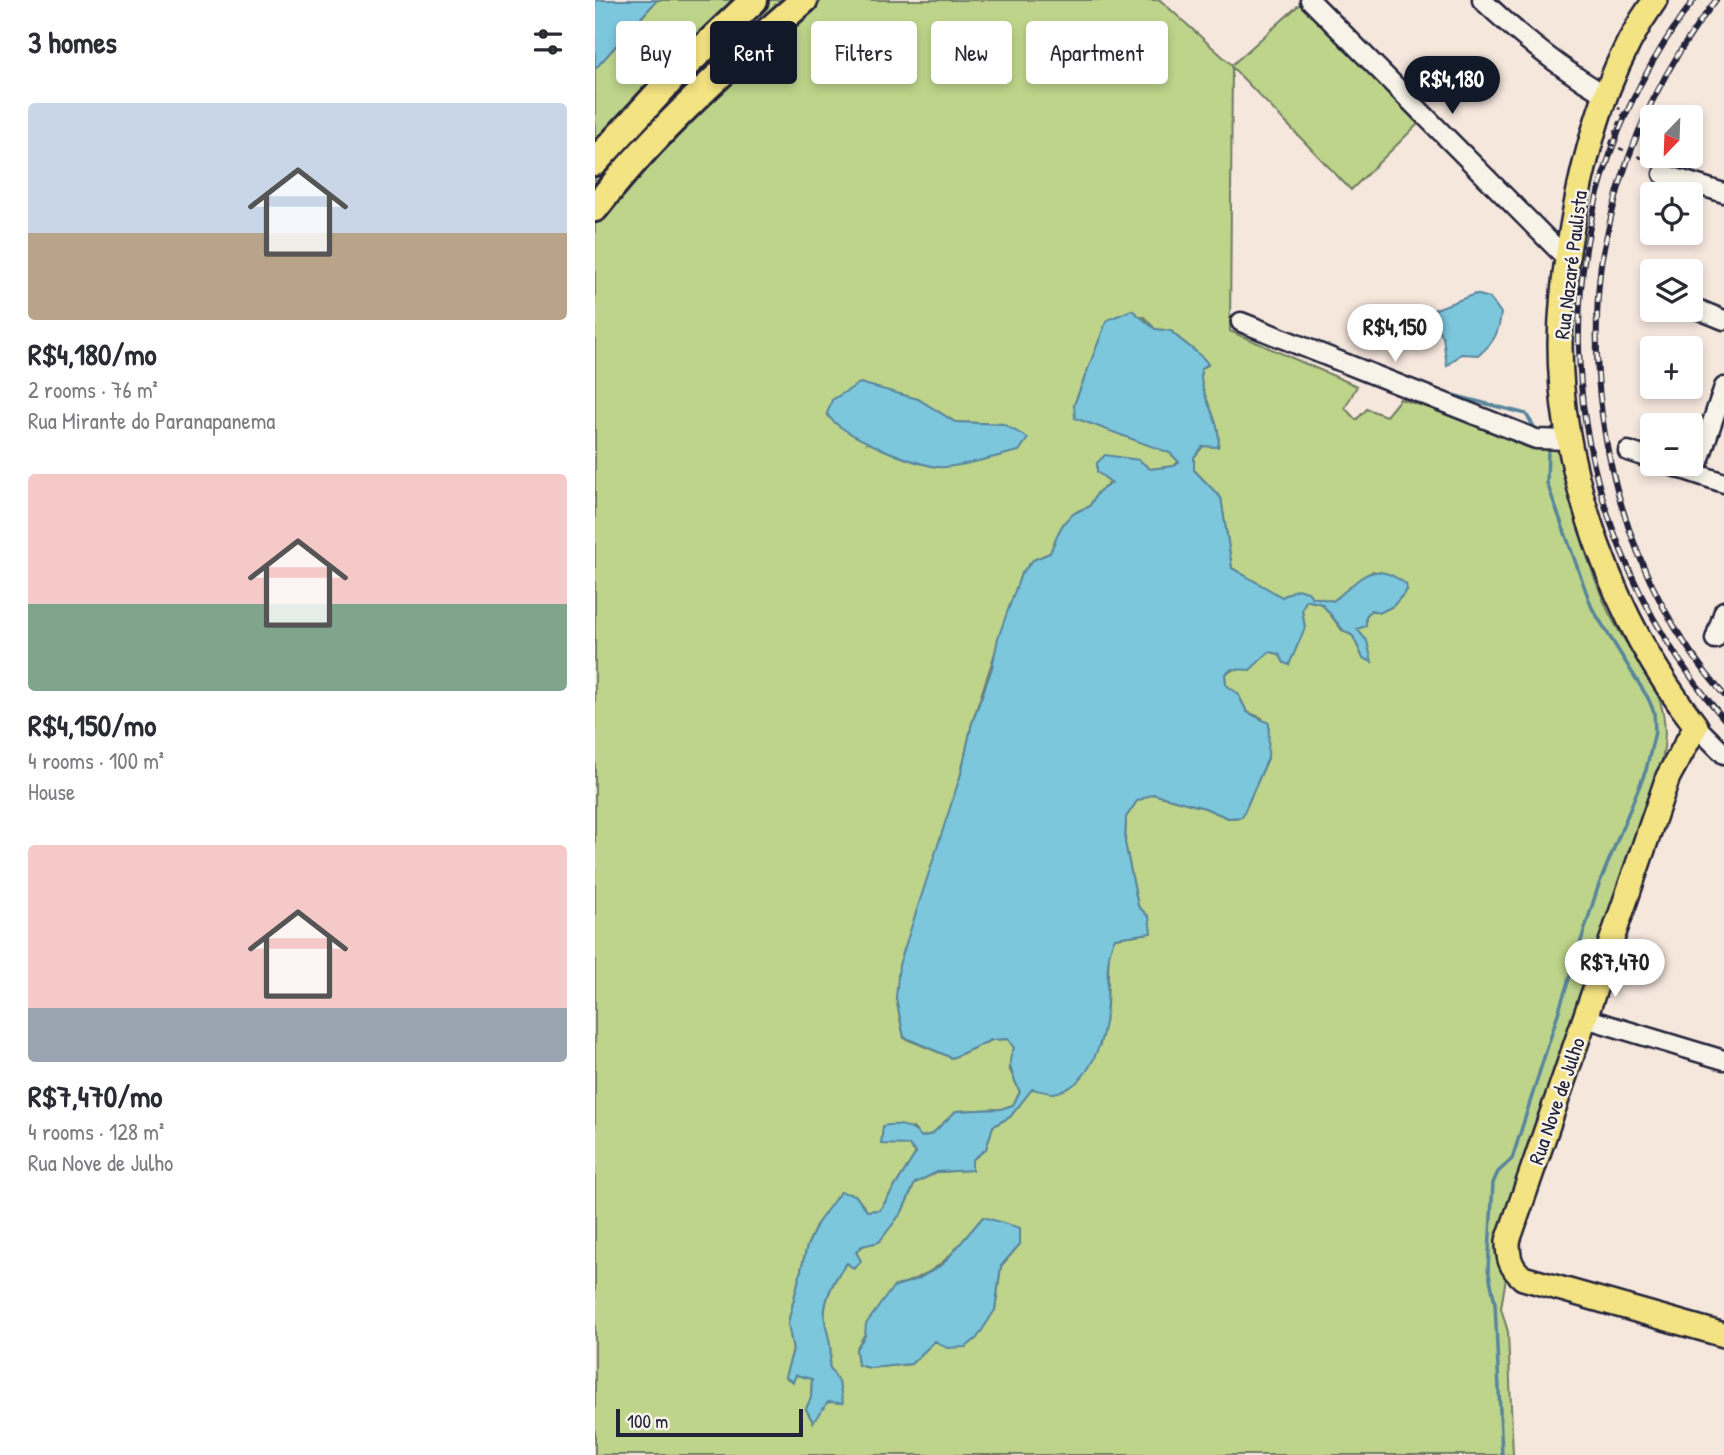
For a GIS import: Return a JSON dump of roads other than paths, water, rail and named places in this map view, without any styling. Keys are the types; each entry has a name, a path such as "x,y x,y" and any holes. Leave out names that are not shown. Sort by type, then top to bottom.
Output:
{"highway":[{"path":"595,162 678,72 754,0"},
{"path":"595,208 661,132 725,70 804,0"}],"main road":[{"name":"Rua Nazaré Paulista","path":"1655,0 1622,54 1604,94 1587,154 1567,259 1560,344 1562,440 1615,589 1678,701 1696,726"},
{"name":"Rua Nove de Julho","path":"1696,726 1668,777 1508,1241 1508,1257 1513,1269 1523,1279 1724,1335"}],"street":[{"path":"1310,0 1567,259"},
{"path":"1482,0 1535,48 1567,72 1604,94"},
{"path":"1661,170 1724,193"},
{"path":"1703,311 1724,320"},
{"path":"1241,322 1536,439 1562,440"},
{"path":"1703,449 1724,387"},
{"path":"1628,451 1640,455"},
{"path":"1703,476 1724,483"},
{"path":"1715,639 1724,611"},
{"path":"1696,726 1724,754"},
{"path":"1585,1018 1724,1060"}],"water":[{"path":"597,0 657,0 638,21 616,21 616,46 595,69"},
{"path":"1475,294 1490,298 1501,313 1497,332 1479,355 1461,354 1447,366 1443,337 1431,319 1433,310"},
{"path":"1132,310 1155,329 1171,331 1208,364 1201,369 1201,379 1217,427 1218,447 1203,446 1194,457 1194,470 1221,498 1232,568 1282,597 1297,589 1308,592 1312,597 1333,601 1367,574 1375,572 1394,576 1406,584 1407,590 1393,606 1379,613 1371,610 1366,616 1366,626 1357,629 1367,641 1372,662 1363,658 1353,636 1343,630 1322,604 1306,600 1302,610 1305,628 1289,665 1284,663 1279,654 1269,652 1250,670 1232,669 1225,674 1226,685 1238,694 1247,712 1269,723 1268,758 1242,817 1228,818 1205,808 1153,794 1137,801 1126,817 1125,843 1138,906 1149,917 1151,933 1115,938 1108,961 1104,1029 1094,1058 1078,1081 1066,1089 1053,1093 1032,1089 1010,1117 993,1126 986,1149 972,1160 972,1170 937,1172 915,1183 902,1212 879,1242 862,1246 856,1252 861,1261 854,1269 847,1263 842,1269 825,1305 825,1321 830,1348 829,1366 839,1383 843,1403 828,1402 813,1422 806,1409 811,1398 812,1379 796,1375 793,1382 785,1377 793,1350 788,1323 807,1246 817,1224 840,1192 855,1195 867,1211 880,1210 916,1153 909,1145 881,1144 883,1126 904,1126 922,1137 932,1134 956,1111 1001,1109 1013,1105 1020,1092 1011,1070 1010,1060 1014,1048 1008,1039 991,1040 952,1058 904,1037 896,998 899,965 961,774 972,723 992,668 998,638 1021,574 1033,560 1050,553 1063,524 1073,514 1089,507 1098,492 1112,483 1097,472 1097,463 1105,455 1139,460 1150,469 1174,466 1179,462 1170,453 1075,418 1074,405 1107,320"},
{"path":"860,383 918,399 955,422 1003,424 1028,438 1019,451 966,464 946,467 927,465 861,439 846,431 827,414 832,400"},
{"path":"983,1217 1020,1228 1020,1244 1001,1266 995,1310 977,1338 966,1347 947,1348 935,1341 911,1364 870,1368 858,1365 856,1349 865,1336 866,1324 893,1287 918,1279 943,1264"}],"waterway":[{"path":"1441,392 1526,414 1538,433"},
{"path":"1502,1455 1495,1303 1488,1269 1493,1183 1498,1172 1512,1159 1598,887 1646,770 1655,732 1654,712 1648,698 1592,608 1547,483 1546,445"}],"railway":[{"path":"1694,0 1640,86 1603,176 1583,270 1580,364 1592,459 1621,550 1665,638 1724,719"},
{"path":"1716,0 1665,76 1628,158 1603,252 1597,321 1598,379 1605,436 1618,493 1636,547 1660,600 1689,649 1724,695"}]}
